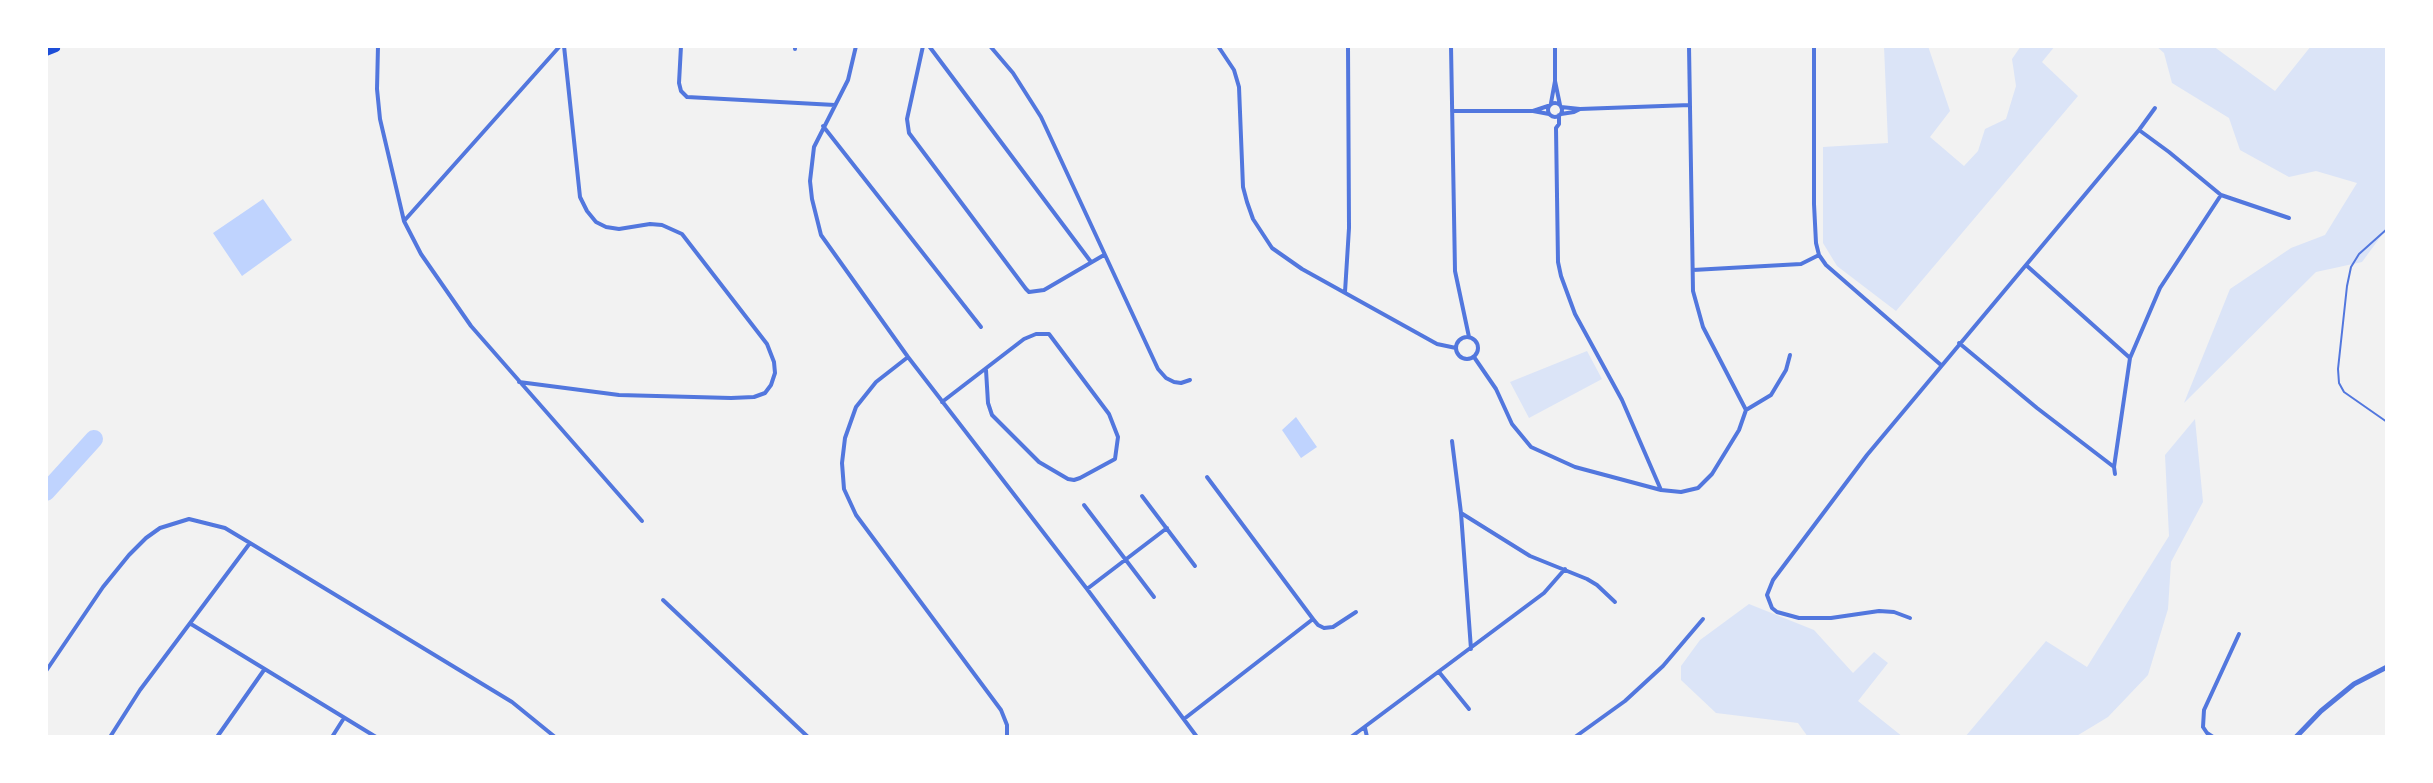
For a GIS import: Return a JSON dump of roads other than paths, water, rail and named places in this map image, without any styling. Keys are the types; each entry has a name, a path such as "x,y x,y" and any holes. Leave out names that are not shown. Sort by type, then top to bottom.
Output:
{"highway":[{"path":"46,52 56,48"}],"street":[{"path":"378,46 377,89 380,118 404,221 421,254 471,326 642,522"},
{"path":"404,221 560,46"},
{"path":"519,382 619,395 731,398 754,396 765,392 772,385 775,373 774,362 767,344 682,234 662,225 650,224 619,229 606,227 596,222 587,211 580,197 564,46"},
{"path":"681,46 679,83 681,91 688,97 835,105"},
{"path":"856,46 848,80 814,147 810,181 812,199 821,235 908,358 1087,589 1197,737"},
{"path":"923,46 907,119 909,133 1026,289 1029,292 1044,290 1104,255"},
{"path":"929,46 1091,262"},
{"path":"990,46 1018,80 1040,117 1158,369 1166,378 1174,382 1180,384 1190,380"},
{"path":"1218,46 1234,70 1239,87 1243,186 1253,219 1268,243 1282,257 1437,344 1456,348"},
{"path":"1345,292 1349,243 1348,46"},
{"path":"1451,46 1455,271 1469,337 1478,345 1477,353 1474,357 1462,358 1456,348 1460,340 1469,337"},
{"path":"1555,46 1555,81 1550,115 1556,128 1558,262 1565,290 1575,314 1622,400 1661,490"},
{"path":"1689,46 1693,291 1703,327 1746,410"},
{"path":"1814,46 1814,211 1816,243 1819,255 1826,265 1941,365"},
{"path":"1555,81 1561,106 1559,124 1556,128"},
{"path":"1533,111 1550,105 1580,109 1690,105"},
{"path":"1910,618 1894,612 1879,611 1831,618 1799,618 1777,612 1772,608 1767,595 1773,580 1861,463 1959,343 2139,130 2155,108"},
{"path":"1452,111 1533,111 1560,115 1580,109"},
{"path":"823,126 980,327"},
{"path":"2139,130 2169,152 2221,196 2289,218"},
{"path":"2115,474 2114,467 2130,358 2160,288 2221,196"},
{"path":"1692,270 1801,264 1819,255"},
{"path":"2026,265 2130,358"},
{"path":"942,402 1024,339 1036,334 1050,334 1109,414 1118,438 1115,459 1074,480 1068,479 1039,462 992,414 988,403 986,370"},
{"path":"1959,343 2037,408 2114,467"},
{"path":"1474,357 1496,390 1512,424 1531,447 1574,467 1661,490 1691,491 1708,480 1739,430 1746,410 1771,395 1786,370 1790,355"},
{"path":"908,358 876,382 856,407 845,438 842,463 844,489 856,515 1001,710 1008,725 1007,737"},
{"path":"1452,441 1461,513 1471,649"},
{"path":"1207,477 1318,625 1324,628 1333,627 1356,612"},
{"path":"1142,496 1195,566"},
{"path":"1084,505 1154,597"},
{"path":"1461,513 1530,556 1565,569 1597,585 1615,602"},
{"path":"46,672 103,587 135,549 160,528 189,519 204,521 225,528 512,702 555,737"},
{"path":"1087,589 1167,528"},
{"path":"110,737 140,690 250,543"},
{"path":"1352,737 1544,593 1565,569"},
{"path":"663,600 808,737"},
{"path":"1184,719 1312,619"},
{"path":"1575,737 1625,701 1663,666 1703,619"},
{"path":"191,624 376,737"},
{"path":"2213,737 2207,733 2204,727 2204,710 2239,634"},
{"path":"2296,737 2321,711 2354,684 2387,667"},
{"path":"217,737 264,670"},
{"path":"1439,672 1469,709"},
{"path":"332,737 344,718"},
{"path":"1365,728 1367,737"}],"lane":[{"path":"2387,229 2359,254 2351,267 2347,286 2338,369 2339,383 2344,392 2387,422"}],"water":[{"path":"263,199 292,240 242,276 213,233"},
{"path":"1296,417 1317,447 1301,458 1282,430"}],"waterway":[{"path":"46,492 94,439"}]}
